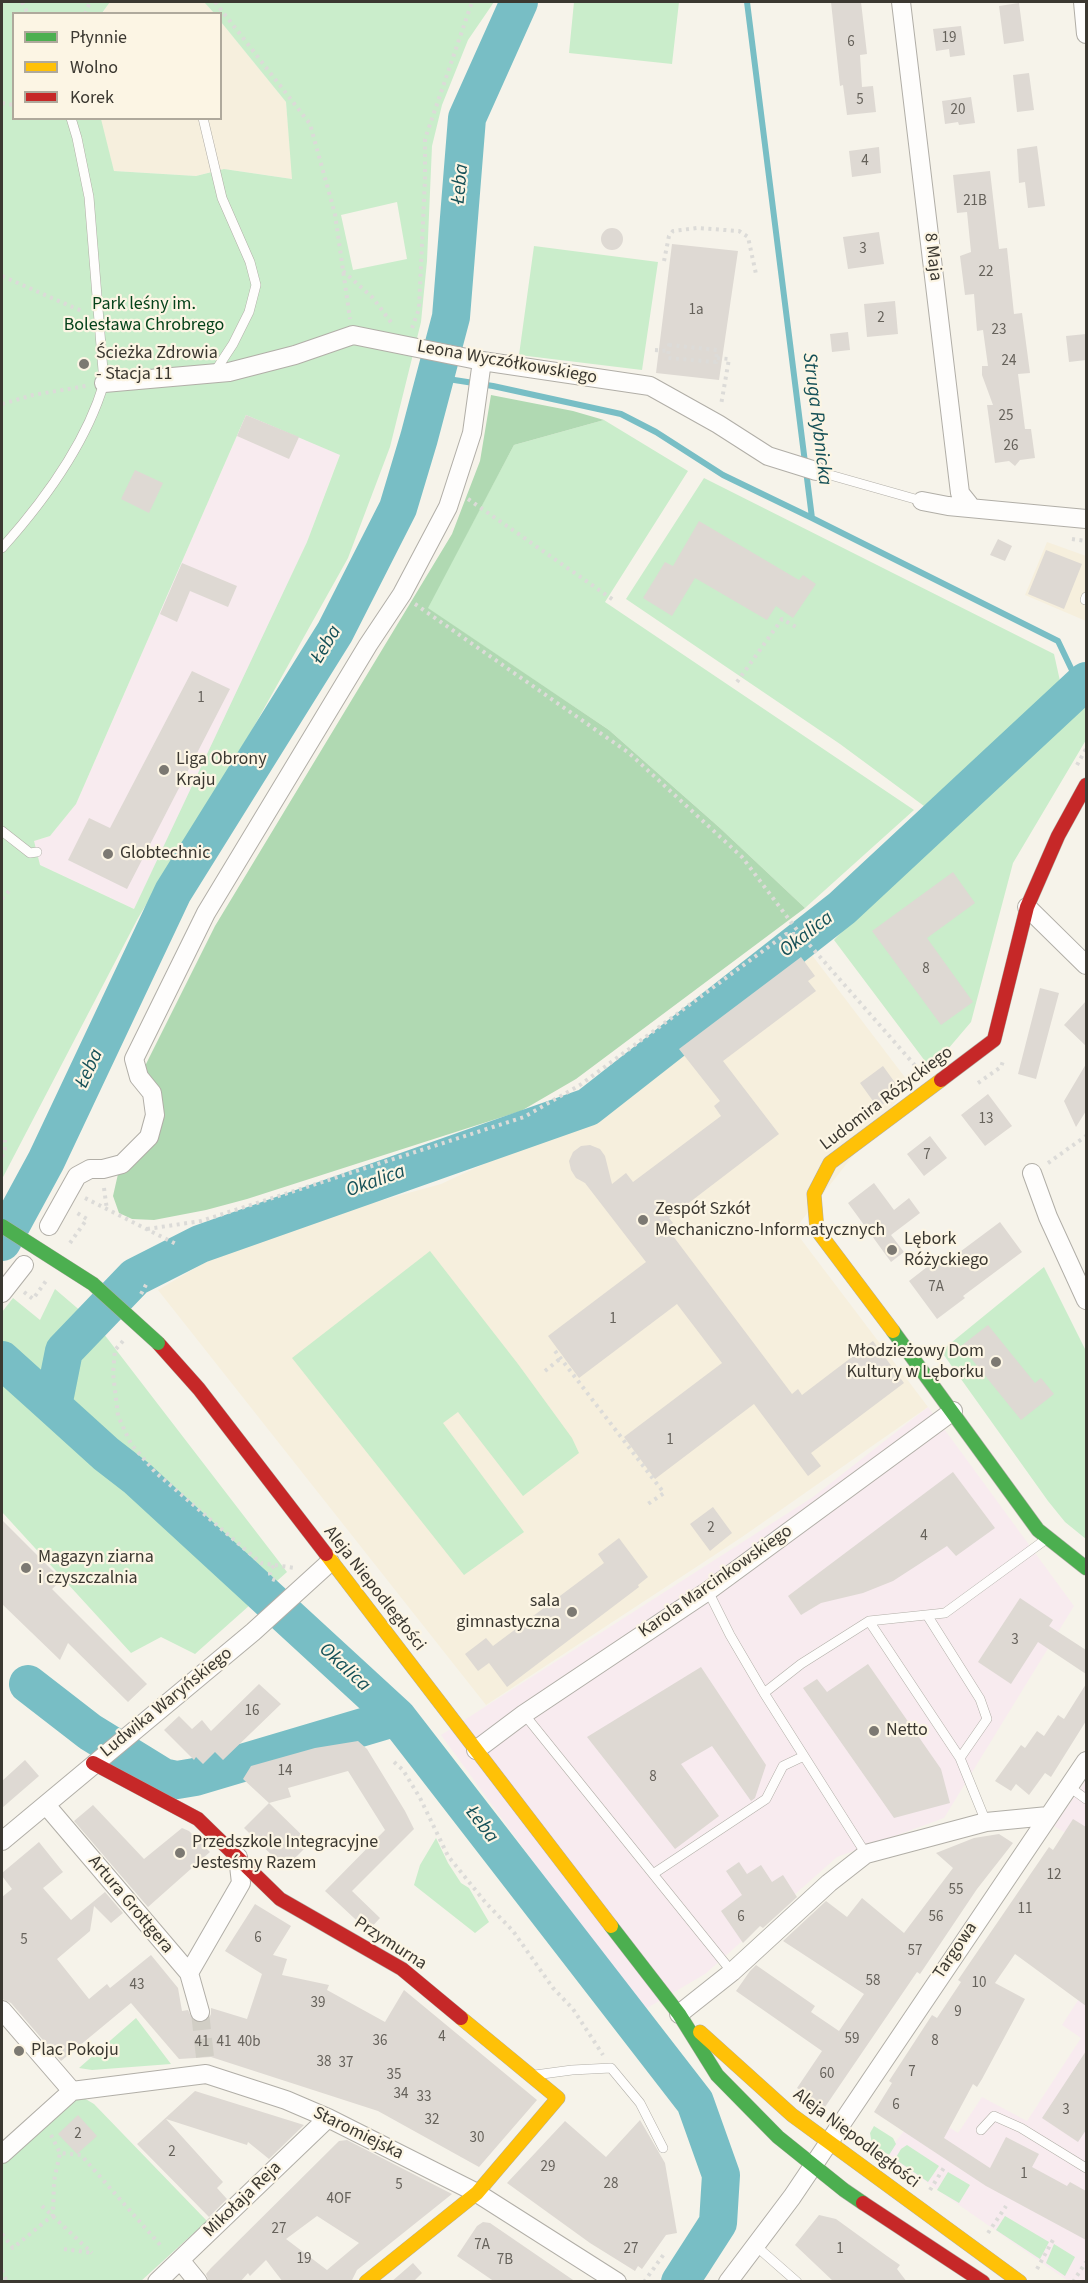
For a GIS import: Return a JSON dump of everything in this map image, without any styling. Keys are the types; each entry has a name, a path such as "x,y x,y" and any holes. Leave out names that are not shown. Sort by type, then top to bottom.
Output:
{"main road":[{"path":"1027,907 1058,836 1086,785"},
{"name":"Ludomira Różyckiego","path":"1027,907 994,1040 830,1163 814,1194 817,1230 1047,1539 1086,1568"},
{"name":"Aleja Niepodległości","path":"2,1226 93,1284 158,1343 200,1389 330,1562 679,2014 717,2075 778,2137 813,2166 844,2190 982,2282"},
{"name":"Przymurna","path":"98,1759 198,1819 280,1899 402,1969 558,2098 477,2193"},
{"name":"Aleja Niepodległości","path":"679,2014 759,2087 827,2142 1020,2282"},
{"path":"366,2282 477,2193"}],"street":[{"name":"8 Maja","path":"901,2 960,493 972,508"},
{"path":"1083,2 1086,34"},
{"name":"Leona Wyczółkowskiego","path":"353,334 406,345 479,376 650,386 718,424 768,456 816,471"},
{"path":"104,383 229,372 295,355 353,334"},
{"path":"49,1226 77,1176 90,1169 103,1169 122,1164 149,1137 155,1115 152,1094 139,1077 134,1059 206,913 368,645 402,594 448,507 472,433 479,376"},
{"name":"Leona Wyczółkowskiego","path":"922,501 1086,519"},
{"path":"1027,907 1086,966"},
{"path":"1032,1173 1048,1217 1086,1300"},
{"path":"2,1293 24,1265"},
{"name":"Karola Marcinkowskiego","path":"476,1750 524,1714 708,1590 953,1411"},
{"name":"Ludwika Waryńskiego","path":"2,1841 118,1742 253,1632 301,1583 330,1562"},
{"name":"Targowa","path":"728,2282 813,2166 827,2142 1086,1761"},
{"name":"Artura Grottgera","path":"46,1805 189,1973 200,2012"},
{"path":"679,2014 732,1972 829,1883 866,1854 986,1822 1048,1816"},
{"path":"189,1973 242,1883 238,1857"},
{"path":"2,2010 72,2091 2,2154"},
{"name":"Staromiejska","path":"72,2091 205,2066 328,2118 477,2193 617,2282"},
{"name":"Mikołaja Reja","path":"157,2282 328,2118"},
{"path":"180,2260 198,2282"}],"lane":[{"path":"2,548 37,505 69,459 98,403 104,383 89,197 72,120"},
{"path":"203,120 222,198 250,262 256,285 249,312 214,374"},
{"name":"Leona Wyczółkowskiego","path":"816,471 922,501"},
{"path":"2,831 30,852 37,852"},
{"path":"764,1693 801,1664 869,1621 945,1613 1047,1539"},
{"path":"708,1590 730,1635 764,1693 866,1854"},
{"path":"927,1615 980,1699 987,1719 960,1758"},
{"path":"869,1621 960,1758 986,1822"},
{"path":"524,1714 732,1972"},
{"path":"653,1874 766,1799 783,1766 804,1756"},
{"path":"1068,1786 1086,1799"},
{"path":"530,2075 611,2068 640,2103 663,2148"},
{"path":"981,2130 994,2116 1020,2128 1086,2168"},
{"path":"756,2246 797,2282"}],"path":[{"path":"215,2 310,124 335,214 353,334"},
{"path":"406,345 418,309 425,139 472,2"},
{"path":"664,261 669,236 673,231 697,228 739,231 748,237 756,274"},
{"path":"343,271 373,298 406,345"},
{"path":"2,276 99,318"},
{"path":"669,345 717,350 717,358 716,362 668,358 669,345"},
{"path":"655,350 669,351"},
{"path":"717,358 729,359 718,424"},
{"path":"2,404 33,395 104,383"},
{"path":"454,490 615,601"},
{"path":"402,594 629,753 742,857 800,934 933,1086"},
{"path":"737,682 782,619 798,628"},
{"path":"2,899 9,891"},
{"path":"147,1229 201,1221 524,1117 580,1085 786,934 800,934"},
{"path":"1032,1173 1063,1154 1086,1136"},
{"path":"2,1157 5,1140"},
{"path":"69,1190 178,1245"},
{"path":"70,1243 87,1219 76,1212"},
{"path":"21,1290 33,1299 49,1277"},
{"path":"141,1294 147,1283"},
{"path":"123,1341 114,1350 113,1373 118,1416 131,1444 156,1472 261,1563 296,1568 301,1583"},
{"path":"555,1351 663,1493 645,1506"},
{"path":"545,1371 561,1358"},
{"path":"274,1565 269,1575 277,1581"},
{"path":"394,1762 403,1770 420,1798 448,1856 486,1903 513,1931 554,1988 573,2009 611,2068"},
{"path":"2,2234 13,2248 53,2216 54,2181 60,2153 81,2155 162,2247"},
{"path":"930,2190 945,2166"},
{"path":"42,2206 92,2253 64,2249"},
{"path":"988,2233 1006,2206"},
{"path":"1037,2269 1054,2238"},
{"path":"644,2282 664,2254"},
{"path":"1073,2282 1086,2262"},
{"path":"2,2270 7,2282"}],"shaded area":[{"path":"110,2 204,2 213,12 103,12"},
{"path":"222,23 286,102 293,179 224,169 196,176 114,171 100,120 222,120"},
{"path":"246,415 340,454 307,542 245,682 134,909 40,865 34,841 50,836 76,804"},
{"path":"1047,542 1086,556 1086,621 1025,595"},
{"path":"802,942 910,1084 794,1230 928,1407 742,1537 486,1705 158,1290 219,1254 361,1206 441,1184 602,1109"},
{"path":"928,1407 1074,1606 944,1818 837,1857 705,1974 642,2011 441,1735 813,1497"},
{"path":"1086,1780 1086,1845 1054,1826"},
{"path":"1086,1988 1086,2281 1068,2281 886,2154 921,2109 958,2133 982,2097 1027,2121 1081,2038 1062,2025"}],"green space":[{"name":"Park leśny im. Bolesława Chrobrego","path":"2,2 110,2 103,12 12,12 12,120 101,120 114,171 196,176 224,169 292,179 286,102 222,23 222,12 213,12 204,2 494,2 468,40 442,105 432,146 427,261 421,322 390,447 348,558 252,730 138,918 2,1179","holes":["397,202 407,259 353,270 341,215","246,415 340,455 307,542 134,909 40,865 34,841 50,836 76,804"]},
{"path":"574,2 679,2 672,64 569,53"},
{"path":"534,246 658,262 642,370 519,355"},
{"path":"491,395 573,411 604,420 514,445 428,608 609,730 720,828 805,908 576,1079 521,1111 247,1199 154,1220 132,1219 119,1213 113,1196 118,1174 137,1162 152,1144 143,1070 215,926 452,534 480,461"},
{"path":"604,420 688,471 605,602 914,810 805,908 720,828 609,730 427,608 514,445"},
{"path":"704,478 1054,654 1060,681 924,806 840,744 626,599"},
{"path":"1086,693 1086,740 1013,863 971,1022 931,1069 834,940 901,869"},
{"path":"430,1251 518,1364 572,1438 579,1453 523,1496 458,1412 443,1423 524,1532 464,1575 292,1358"},
{"path":"1044,1267 1086,1351 1086,1539 1065,1522 1048,1501 941,1351"},
{"path":"55,1289 97,1325 287,1572 195,1654 161,1637 131,1653 2,1512 2,1312 13,1298 40,1320"},
{"path":"436,1838 448,1863 461,1883 469,1888 489,1922 475,1933 414,1885 420,1865"},
{"path":"136,2018 171,2064 92,2070 79,2068"},
{"path":"72,2091 94,2104 207,2221 141,2281 2,2281 2,2154"},
{"path":"874,2126 893,2138 896,2144 889,2155 872,2144 870,2133"},
{"path":"907,2145 939,2166 928,2182 895,2159 901,2149"},
{"path":"948,2172 970,2185 959,2203 937,2190"},
{"path":"1005,2216 1049,2242 1040,2259 996,2230"},
{"path":"1054,2244 1075,2257 1065,2276 1046,2263"}],"building":[{"path":"831,2 861,2 867,54 860,55 862,87 873,86 876,112 847,115 843,85 840,86"},
{"path":"1019,3 1024,41 1004,44 999,6"},
{"path":"961,26 965,55 950,57 949,49 936,51 933,29"},
{"path":"1029,73 1034,110 1017,112 1013,75"},
{"path":"971,97 975,123 945,124 942,101"},
{"path":"1037,146 1045,206 1028,208 1025,182 1019,183 1017,149"},
{"path":"879,147 881,173 852,177 849,151"},
{"path":"990,171 999,249 1007,248 1014,314 1022,313 1030,373 1018,374 1025,429 1031,429 1035,458 1020,460 1015,466 1009,461 995,463 987,405 993,405 982,375 982,366 988,366 983,330 977,331 974,294 965,295 960,256 971,252 967,212 957,213 953,175"},
{"path":"612,228 620,231 623,239 620,247 612,250 604,247 601,239 604,231"},
{"path":"879,232 884,264 848,269 843,237"},
{"path":"672,244 738,251 719,380 656,373"},
{"path":"895,301 898,334 867,337 864,304"},
{"path":"848,332 850,350 832,352 830,334"},
{"path":"1086,334 1086,360 1069,362 1066,336"},
{"path":"246,415 299,437 289,459 237,436"},
{"path":"135,470 163,483 149,513 121,499"},
{"path":"699,521 799,580 803,575 816,584 793,618 776,606 767,620 695,578 672,616 643,598 665,562 673,566"},
{"path":"998,539 1012,546 1005,561 990,555"},
{"path":"1046,550 1082,564 1064,609 1028,594"},
{"path":"182,563 237,586 228,607 190,591 177,622 160,614"},
{"path":"192,671 230,689 127,889 68,860 89,818 110,828"},
{"path":"953,872 975,903 927,938 973,1002 941,1025 872,931"},
{"name":"Zespół Szkół Mechaniczno-Informatycznych","path":"801,957 815,976 808,981 816,991 723,1061 779,1134 669,1218 673,1223 667,1228 792,1394 798,1389 802,1395 873,1341 904,1383 811,1453 821,1466 808,1476 754,1404 655,1479 624,1437 722,1363 677,1304 579,1378 548,1336 646,1262 585,1183 576,1178 569,1161 573,1152 581,1146 590,1145 600,1149 605,1156 612,1184 626,1173 633,1182 721,1116 714,1106 720,1101 679,1049"},
{"path":"1040,988 1059,993 1036,1079 1018,1074"},
{"path":"1086,1001 1086,1046 1064,1025"},
{"path":"1086,1064 1086,1111 1076,1127 1064,1101"},
{"path":"883,1066 901,1091 878,1108 860,1083"},
{"path":"988,1094 1012,1126 985,1146 961,1115"},
{"path":"930,1136 947,1158 924,1176 907,1154"},
{"path":"874,1183 894,1210 909,1198 920,1213 891,1235 904,1252 891,1262 848,1203"},
{"path":"1000,1222 1022,1252 963,1296 965,1298 937,1319 909,1281 936,1260 941,1266"},
{"name":"Młodzieżowy Dom Kultury w Lęborku","path":"988,1325 1035,1383 1041,1378 1054,1394 1021,1420 961,1346"},
{"path":"953,1472 995,1528 956,1556 947,1546 893,1581 863,1593 821,1603 801,1615 788,1596"},
{"path":"713,1507 732,1533 710,1551 690,1524"},
{"path":"2,1520 62,1580 52,1589 147,1684 128,1702 68,1643 60,1660 2,1604"},
{"name":"sala gimnastyczna","path":"619,1538 648,1577 638,1585 639,1587 507,1687 489,1663 478,1671 465,1654 486,1638 493,1646 604,1563 598,1554"},
{"path":"1020,1598 1053,1620 1049,1626 1086,1650 1086,1674 1038,1642 1011,1684 978,1662"},
{"name":"Netto","path":"868,1664 941,1769 950,1803 894,1818 803,1688 817,1679 827,1692"},
{"path":"701,1667 766,1765 755,1798 751,1801 712,1746 681,1764 719,1816 675,1849 587,1737"},
{"path":"259,1684 281,1704 223,1760 215,1752 203,1764 196,1757 194,1760 164,1730 179,1716 192,1729 202,1720 211,1731"},
{"path":"1086,1684 1086,1721 1051,1777 1045,1773 1029,1795 1016,1784 1011,1791 995,1781 1021,1745 1025,1748 1037,1731 1044,1736 1058,1715 1064,1719"},
{"path":"358,1741 367,1749 414,1829 352,1891 380,1918 368,1931 325,1891 385,1830 348,1771 288,1788 291,1797 269,1803 243,1779 251,1766 315,1748"},
{"path":"25,1760 39,1776 2,1808 2,1781"},
{"path":"269,1803 310,1843 285,1868 244,1828"},
{"name":"Przedszkole Integracyjne Jesteśmy Razem","path":"93,1805 144,1859 182,1828 189,1831 210,1852 148,1907 74,1821"},
{"path":"1073,1819 1086,1827 1086,2006 1015,1954 995,1983 1025,1999 982,2079 977,2087 973,2084 944,2138 990,2168 1006,2137 1039,2154 1032,2167 1067,2186 1070,2182 1086,2191 1086,2240 986,2186 874,2112 892,2083 889,2081 932,2015 937,2018 961,1982 958,1980 1049,1847 1053,1850"},
{"path":"999,1834 1013,1843 977,1889 920,1974 917,1972 825,2107 797,2088 822,2051 736,1991 750,1971 756,1965 815,2006 811,2012 839,2031 864,1994 783,1941 826,1901 847,1917 862,1898 904,1933 953,1868 936,1853 974,1838"},
{"path":"39,1842 63,1872 43,1888 71,1920 105,1892 123,1913 111,1923 94,1906 90,1931 57,1959 89,1999 107,1984 110,1988 151,1955 178,1988 182,2011 188,2010 193,2020 202,2023 208,2020 211,2008 247,2019 262,1974 225,1951 255,1904 291,1926 273,1955 287,1959 282,1975 329,1985 327,1990 385,2022 404,1990 537,2100 479,2167 378,2111 211,2057 179,2059 131,2003 61,2061 11,2003 2,1999 2,1897 12,1889 2,1873"},
{"path":"739,1862 747,1874 761,1865 772,1882 783,1875 797,1897 763,1928 760,1926 743,1943 721,1911 742,1895 726,1871"},
{"path":"1086,2051 1086,2130 1078,2142 1042,2118"},
{"path":"195,2091 304,2125 269,2159 248,2142 247,2145 166,2119 223,2182 217,2188 227,2199 209,2217 137,2144"},
{"path":"78,2115 97,2136 77,2154 58,2134"},
{"path":"640,2120 665,2163 677,2233 666,2235 642,2269 638,2266 635,2271 590,2243 507,2183 565,2121 606,2157"},
{"path":"347,2140 452,2194 357,2270 351,2282 283,2282 266,2260 250,2276 248,2273 240,2282 209,2282 206,2274 211,2268 339,2141","holes":["317,2216 359,2243 327,2270 286,2239"]},
{"path":"819,2215 836,2219 900,2265 897,2269 907,2282 834,2282 795,2245"},
{"path":"483,2222 490,2223 576,2282 495,2282 457,2256 477,2226"},
{"path":"413,2263 422,2273 413,2282 391,2282"}],"waterway":[{"name":"Łeba","path":"2,1242 46,1161 173,892 335,632 398,508 451,317 467,118 519,2"},
{"name":"Struga Rybnicka","path":"747,2 812,518 1058,641 1080,687"},
{"path":"435,377 493,386 621,414 656,432 723,475 812,518"},
{"name":"Okalica","path":"397,1717 137,1478 106,1454 53,1406 64,1351 135,1277 200,1244 588,1107 842,908 1086,681"},
{"name":"Łeba","path":"2,1360 53,1406"},
{"name":"Łeba","path":"28,1684 90,1732 163,1777 177,1780 195,1777 397,1717 695,2102 721,2175 718,2223 680,2282"}],"tunnel":[{"path":"200,2012 205,2057"}],"traffic: fast":[{"path":"2,1226 93,1284 158,1343"},
{"path":"893,1331 1038,1530 1086,1568"},
{"path":"611,1926 679,2014 717,2075 778,2137 863,2203"}],"traffic: slow":[{"path":"893,1331 817,1230 814,1194 830,1163 941,1080"},
{"path":"326,1554 611,1926"},
{"path":"366,2282 477,2193 558,2098 461,2018"},
{"path":"700,2032 792,2115 1020,2282"}],"traffic: jam":[{"path":"941,1080 994,1040 1027,907 1058,836 1086,785"},
{"path":"158,1343 199,1389 326,1554"},
{"path":"93,1763 198,1819 280,1899 402,1969 461,2018"},
{"path":"863,2203 983,2282"}],"place":[{"name":"Ścieżka Zdrowia - Stacja 11","path":"84,364"},
{"name":"Liga Obrony Kraju","path":"164,770"},
{"name":"Globtechnic","path":"108,854"},
{"name":"Zespół Szkół Mechaniczno-Informatycznych","path":"643,1220"},
{"name":"Lębork Różyckiego","path":"892,1250"},
{"name":"Młodzieżowy Dom Kultury w Lęborku","path":"996,1362"},
{"name":"Magazyn ziarna i czyszczalnia","path":"26,1568"},
{"name":"sala gimnastyczna","path":"572,1612"},
{"name":"Netto","path":"874,1731"},
{"name":"Przedszkole Integracyjne Jesteśmy Razem","path":"180,1853"},
{"name":"Plac Pokoju","path":"19,2051"}]}
